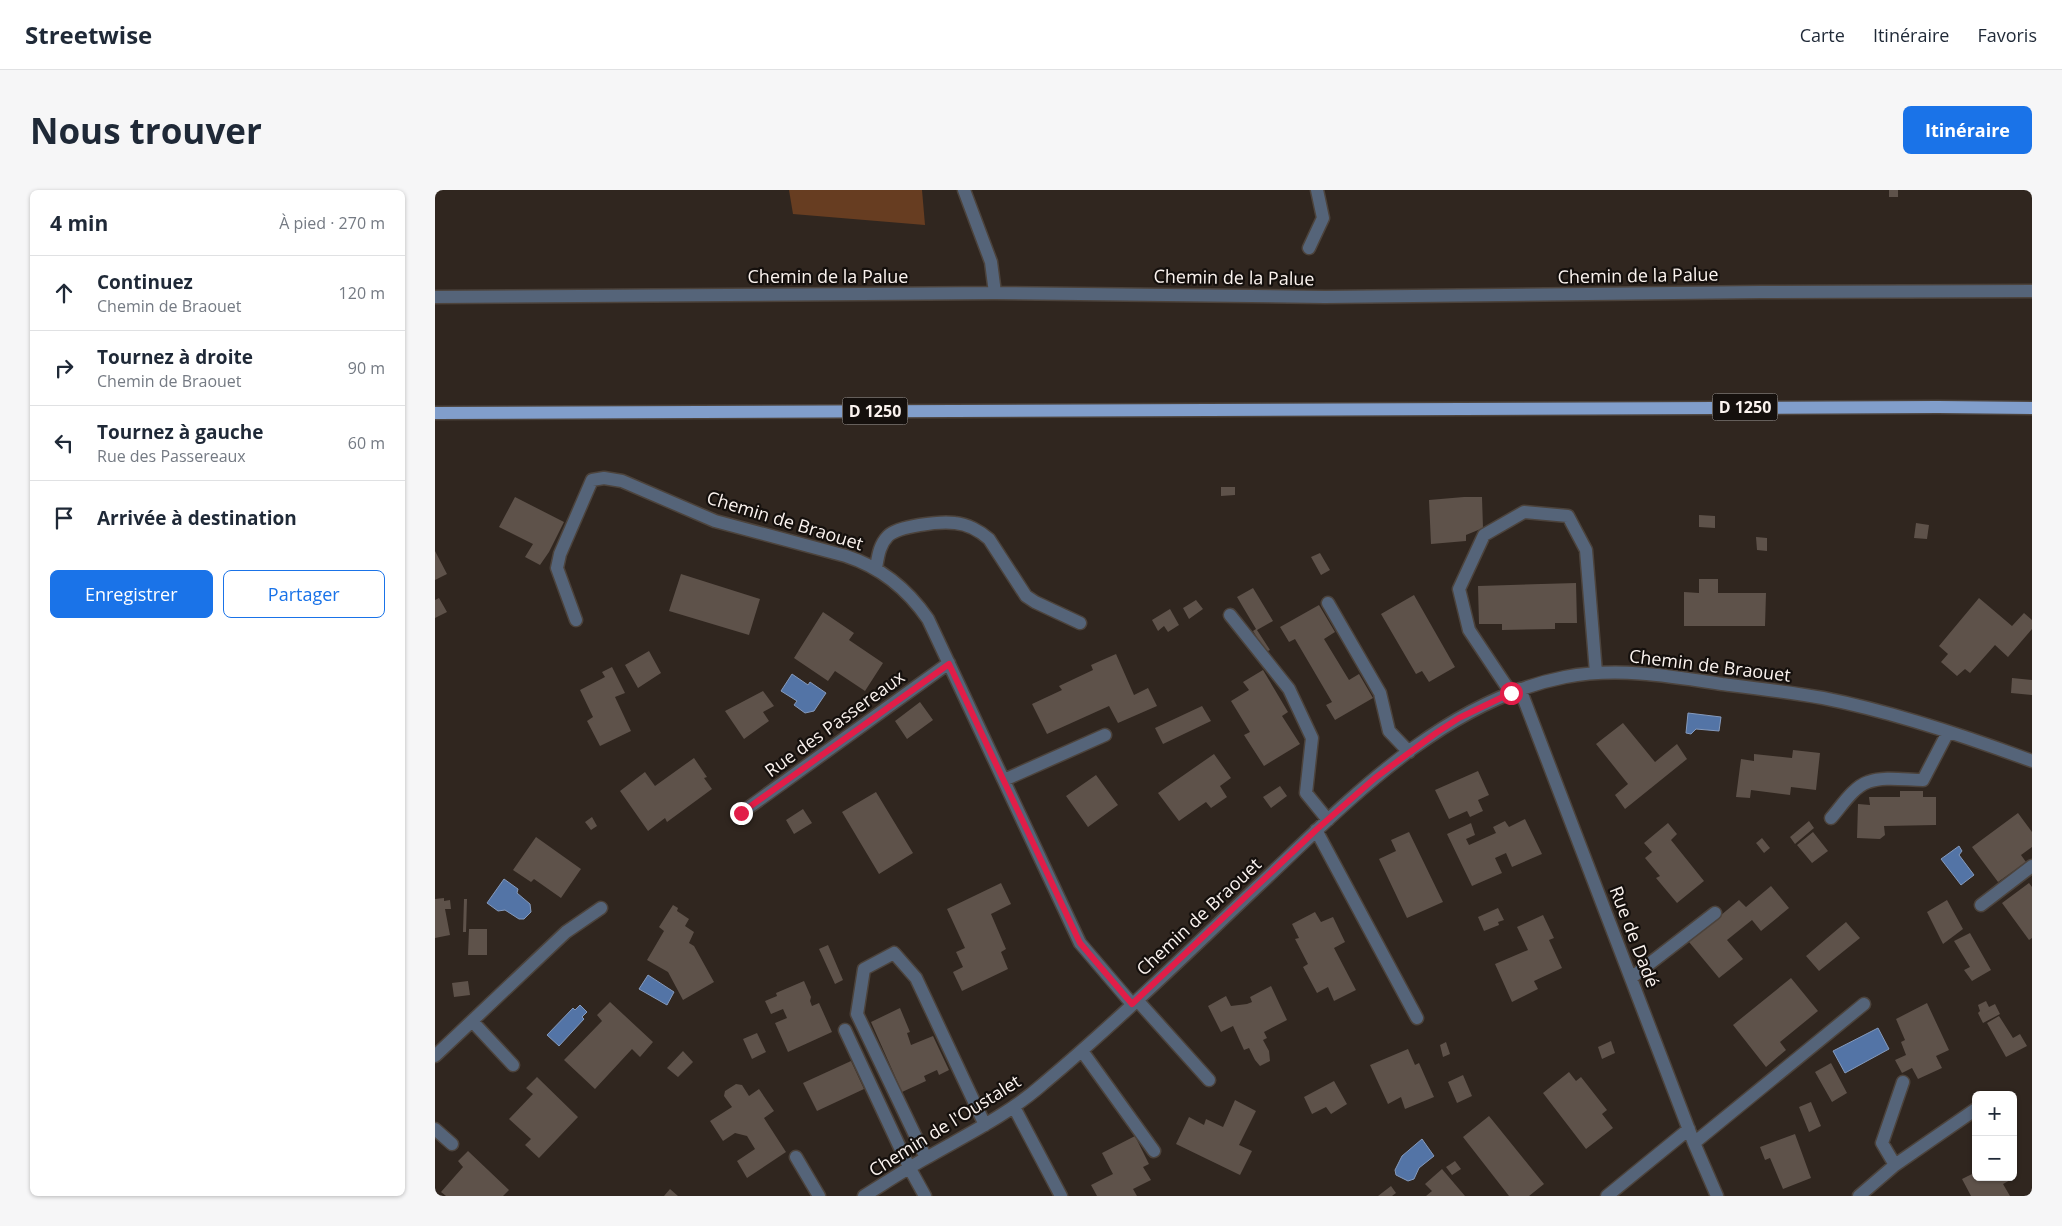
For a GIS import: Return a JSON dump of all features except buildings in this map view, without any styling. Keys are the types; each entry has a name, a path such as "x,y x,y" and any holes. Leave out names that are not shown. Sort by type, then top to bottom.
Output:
{"main road":[{"name":"D 1250","path":"1979,407 2032,402"},
{"name":"D 1250","path":"435,413 2032,408"}],"street":[{"path":"963,190 991,262 995,277 995,293"},
{"path":"1309,248 1323,218 1317,190"},
{"name":"Chemin de la Palue","path":"435,297 995,293 1325,297 2032,291"},
{"name":"Chemin de Braouet","path":"576,620 557,568 560,554 592,480 604,478 622,481 715,521 846,556 876,568 918,604 928,619 1080,943 1135,1002 1316,830 1375,778 1409,752 1459,718 1515,691 1567,677 1596,673 1663,675 1825,699 1948,732 2032,761"},
{"path":"1515,691 1469,630 1459,589 1484,535 1524,512 1568,516 1586,550 1596,673"},
{"path":"876,568 881,545 887,536 896,530 908,527 954,523 981,532 989,539 1026,596 1080,623"},
{"path":"1328,603 1380,693 1389,731 1409,752"},
{"path":"1230,615 1289,689 1312,738 1306,793 1328,820"},
{"name":"Rue des Passereaux","path":"741,813 949,664"},
{"name":"Rue de Dadé","path":"1515,691 1631,978 1694,1144 1717,1196"},
{"path":"1831,818 1852,794 1868,782 1884,779 1923,780 1948,732"},
{"path":"1004,780 1105,735"},
{"path":"1316,830 1417,1018"},
{"path":"1981,905 2032,866"},
{"path":"435,1056 566,932 601,908"},
{"path":"1631,978 1715,913"},
{"path":"926,1158 857,1014 864,969 894,953 916,978 985,1125"},
{"path":"1135,1002 1209,1080"},
{"name":"Chemin de l'Oustalet","path":"864,1196 909,1167 1014,1107 1082,1051 1135,1002"},
{"path":"1694,1144 1864,1004"},
{"path":"472,1022 513,1065"},
{"path":"845,1030 909,1167 925,1196"},
{"path":"1082,1051 1154,1151"},
{"path":"1895,1165 1882,1143 1903,1082"},
{"path":"1014,1107 1061,1196"},
{"path":"1859,1196 1895,1165 1972,1112"},
{"path":"435,1129 452,1144"},
{"path":"1607,1196 1689,1129"},
{"path":"796,1156 819,1196"}],"shaded area":[{"path":"789,190 922,190 925,225 793,214"}],"water":[{"path":"792,674 808,685 810,682 826,693 814,711 805,713 794,705 797,701 781,691"},
{"path":"1688,713 1721,717 1719,731 1696,729 1691,734 1686,733"},
{"path":"1959,846 1962,851 1959,855 1974,875 1961,885 1941,859"},
{"path":"504,879 518,889 517,893 530,904 531,912 524,919 519,919 505,910 498,911 487,903"},
{"path":"648,975 674,992 667,1005 639,989"},
{"path":"580,1005 587,1012 582,1017 584,1019 559,1046 547,1035 573,1008 575,1010"},
{"path":"1878,1028 1889,1049 1845,1073 1833,1051"},
{"path":"1422,1139 1434,1156 1419,1168 1414,1179 1408,1181 1396,1175 1395,1170 1402,1156"}],"route":[{"path":"741,813 949,664 1080,943 1132,1004 1316,830 1375,778 1459,718 1511,693"}]}
